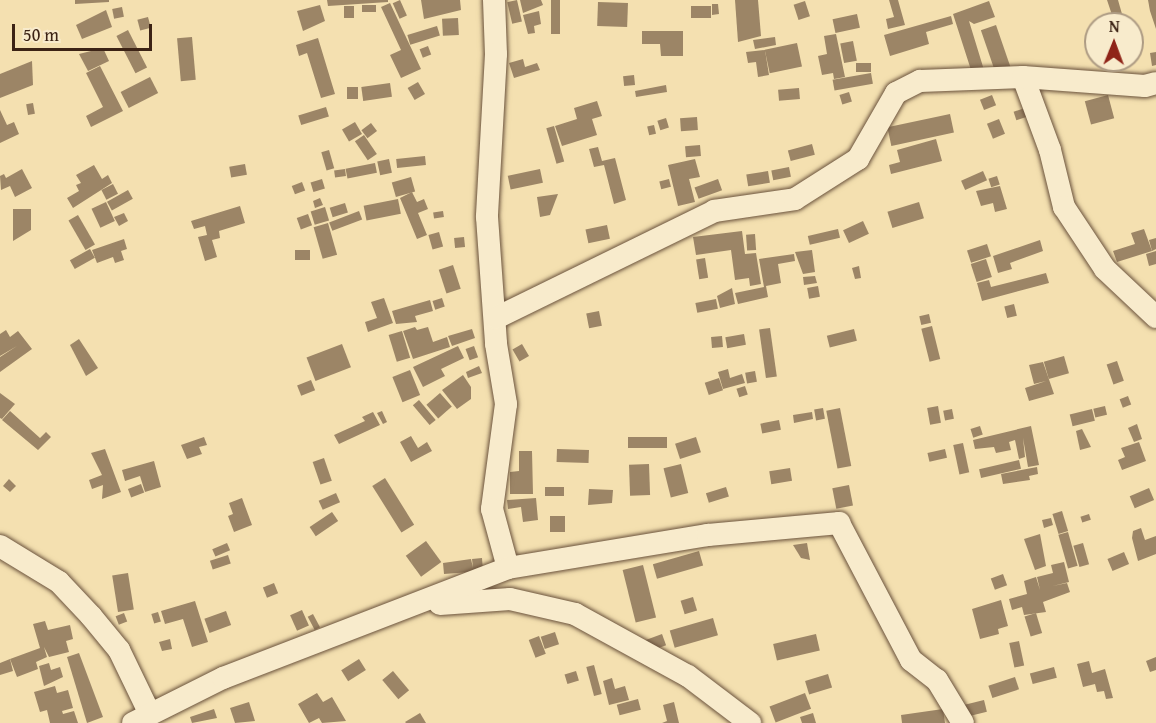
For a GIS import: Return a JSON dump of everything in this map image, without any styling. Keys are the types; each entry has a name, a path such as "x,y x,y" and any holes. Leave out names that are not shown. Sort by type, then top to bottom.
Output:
{"street":[{"path":"494,0 496,54 488,217 506,404 492,509 508,568"},
{"path":"496,318 714,211 795,199 858,159 896,93 920,81 1023,77 1145,86 1156,83"},
{"path":"1023,77 1050,150 1064,207 1105,269 1156,317"},
{"path":"0,546 59,582 119,650 141,719 223,678 415,606 508,568 708,535 839,523 911,660 937,680 963,723"},
{"path":"415,606 510,599 575,614 688,676 750,723"}],"building":[{"path":"75,0 109,0 109,2 75,4"},
{"path":"327,0 388,0 388,2 328,6"},
{"path":"400,0 407,16 400,19 393,3"},
{"path":"421,0 460,0 461,10 424,19"},
{"path":"517,0 522,21 512,24 507,2"},
{"path":"520,0 541,0 543,5 523,13"},
{"path":"551,0 560,0 560,34 551,34"},
{"path":"735,0 758,0 761,36 738,42"},
{"path":"889,0 898,0 905,25 888,29 886,19 894,17"},
{"path":"1107,0 1118,0 1121,12 1111,12"},
{"path":"1148,0 1156,0 1156,29 1150,11"},
{"path":"805,1 810,16 799,20 794,5"},
{"path":"989,1 995,17 974,24 969,21 984,70 971,70 953,14"},
{"path":"598,2 628,3 627,27 597,26"},
{"path":"390,3 421,69 401,78 390,55 401,50 381,7"},
{"path":"712,4 718,4 719,14 712,15"},
{"path":"320,5 325,21 303,31 297,11"},
{"path":"362,5 376,5 376,12 362,12"},
{"path":"344,6 354,6 354,18 344,18"},
{"path":"691,6 711,6 711,18 691,18"},
{"path":"122,7 124,17 114,19 112,9"},
{"path":"106,10 112,27 82,39 76,25"},
{"path":"539,11 541,24 534,26 535,33 528,34 523,15"},
{"path":"857,14 860,28 835,33 833,19"},
{"path":"951,16 953,24 926,32 929,44 890,56 884,35"},
{"path":"148,17 151,28 140,30 137,20"},
{"path":"458,18 459,35 443,36 442,19"},
{"path":"996,25 1011,68 996,74 981,30"},
{"path":"437,26 440,36 410,45 407,35"},
{"path":"128,30 147,67 135,73 116,36"},
{"path":"642,31 683,31 683,56 661,56 660,44 642,44"},
{"path":"836,34 845,77 834,79 833,73 822,75 818,56 827,54 824,36"},
{"path":"192,37 196,80 181,81 177,38"},
{"path":"775,37 776,45 755,49 753,40"},
{"path":"318,38 335,94 321,98 307,53 299,56 296,45"},
{"path":"853,41 857,61 844,63 840,43"},
{"path":"797,43 802,66 770,73 765,50"},
{"path":"428,46 431,54 423,58 420,49"},
{"path":"103,48 109,61 88,71 79,54"},
{"path":"765,50 769,75 758,77 756,62 748,63 746,52"},
{"path":"1156,52 1156,65 1152,66 1150,53"},
{"path":"523,59 525,67 537,63 540,70 514,78 509,63"},
{"path":"32,61 33,85 0,98 0,74"},
{"path":"856,63 871,63 871,72 856,72"},
{"path":"100,66 123,111 91,127 86,116 103,107 86,73"},
{"path":"871,73 873,84 835,91 833,80"},
{"path":"634,75 635,85 624,86 623,76"},
{"path":"150,77 158,93 129,108 121,92"},
{"path":"418,82 425,94 415,100 408,88"},
{"path":"390,83 392,97 363,101 361,87"},
{"path":"666,85 667,92 636,97 635,91"},
{"path":"347,87 358,87 358,99 347,99"},
{"path":"799,88 800,99 779,101 778,90"},
{"path":"849,92 852,102 842,104 839,95"},
{"path":"992,95 996,105 984,110 980,100"},
{"path":"1108,95 1114,118 1091,124 1085,101"},
{"path":"597,101 602,116 592,119 597,135 562,146 555,126 577,119 574,108"},
{"path":"33,103 35,114 28,115 26,104"},
{"path":"326,107 329,117 301,125 298,115"},
{"path":"1025,108 1028,117 1016,120 1014,112"},
{"path":"0,110 7,125 14,122 19,134 0,143"},
{"path":"950,114 954,133 891,146 887,127"},
{"path":"697,117 698,130 681,131 680,118"},
{"path":"666,118 669,128 660,130 657,121"},
{"path":"999,119 1005,134 993,139 987,124"},
{"path":"355,122 362,134 349,142 342,130"},
{"path":"371,123 377,131 367,138 361,130"},
{"path":"654,125 656,134 649,135 647,127"},
{"path":"554,126 564,162 557,164 546,128"},
{"path":"364,135 377,154 368,160 355,141"},
{"path":"936,139 942,161 891,174 889,165 900,162 897,150"},
{"path":"812,144 815,155 791,161 788,150"},
{"path":"700,145 701,156 686,157 685,146"},
{"path":"598,147 602,161 615,158 626,200 614,204 604,165 594,167 589,149"},
{"path":"329,150 334,168 327,170 321,152"},
{"path":"425,156 426,165 397,168 396,159"},
{"path":"389,159 392,173 380,175 377,161"},
{"path":"695,159 700,177 689,179 695,202 678,206 668,165"},
{"path":"375,163 377,173 347,179 346,169"},
{"path":"245,164 247,175 231,178 229,167"},
{"path":"94,165 102,179 108,175 112,183 73,208 67,198 79,191 76,185 81,183 76,175"},
{"path":"789,167 791,177 773,180 771,170"},
{"path":"22,169 32,188 15,197 10,186 1,190 0,176 4,174 6,178"},
{"path":"345,169 346,176 335,177 334,171"},
{"path":"540,169 543,183 511,190 508,176"},
{"path":"768,171 770,183 748,186 746,174"},
{"path":"983,171 987,180 965,190 961,181"},
{"path":"997,176 1000,185 991,187 988,179"},
{"path":"411,177 415,191 396,197 392,183"},
{"path":"322,179 325,189 313,192 311,183"},
{"path":"669,179 671,187 661,189 659,181"},
{"path":"718,179 722,190 699,199 695,188"},
{"path":"302,182 305,190 295,194 292,186"},
{"path":"113,184 118,194 106,200 101,190"},
{"path":"1000,186 1007,209 995,212 993,203 981,206 976,191"},
{"path":"128,190 133,199 112,210 107,202"},
{"path":"412,192 417,202 424,199 428,209 418,213 427,235 417,239 400,198"},
{"path":"558,194 550,215 540,217 537,197"},
{"path":"320,198 323,205 315,208 313,201"},
{"path":"398,199 401,214 367,220 364,206"},
{"path":"106,202 115,221 100,228 91,209"},
{"path":"919,202 924,218 892,228 887,212"},
{"path":"345,203 348,213 333,217 330,208"},
{"path":"240,206 245,223 219,231 220,238 212,240 217,257 205,261 198,237 207,235 205,226 194,229 191,221"},
{"path":"325,207 329,220 315,225 311,211"},
{"path":"13,209 31,209 31,230 13,241"},
{"path":"359,211 362,219 332,231 329,222"},
{"path":"443,211 444,217 434,218 433,213"},
{"path":"124,213 128,221 119,226 114,217"},
{"path":"308,214 312,225 301,229 297,218"},
{"path":"78,215 95,244 85,250 68,220"},
{"path":"863,221 869,234 849,243 843,230"},
{"path":"328,223 337,255 323,259 314,227"},
{"path":"607,225 610,239 588,243 585,230"},
{"path":"838,229 840,238 810,245 808,236"},
{"path":"1144,229 1152,251 1117,262 1113,251 1135,244 1131,233"},
{"path":"742,231 745,254 756,253 761,284 750,286 749,278 735,280 731,250 696,255 693,237"},
{"path":"439,232 443,246 433,249 428,235"},
{"path":"755,234 756,250 747,251 746,235"},
{"path":"464,237 465,247 455,248 454,238"},
{"path":"1156,238 1156,249 1152,251 1149,240"},
{"path":"124,239 127,249 121,251 124,260 115,263 113,257 97,263 92,250"},
{"path":"1040,240 1043,251 1010,263 1012,269 998,273 993,256"},
{"path":"987,244 991,256 971,263 967,250"},
{"path":"90,249 95,258 75,269 70,260"},
{"path":"295,250 310,250 310,260 295,260"},
{"path":"812,250 815,272 803,274 795,252"},
{"path":"1156,251 1156,264 1149,266 1146,254"},
{"path":"794,254 795,261 778,264 781,283 766,286 768,297 738,304 735,293 764,287 759,259"},
{"path":"705,258 708,278 699,279 696,259"},
{"path":"986,259 992,277 977,282 971,264"},
{"path":"453,265 461,289 446,293 439,270"},
{"path":"859,266 861,278 855,279 852,268"},
{"path":"1046,273 1049,283 982,301 977,283 989,280 991,287"},
{"path":"815,276 817,283 804,285 803,277"},
{"path":"818,286 820,297 809,299 807,288"},
{"path":"732,288 735,304 720,308 717,296"},
{"path":"384,298 393,323 368,332 365,322 377,318 371,302"},
{"path":"442,298 445,307 435,310 432,301"},
{"path":"716,299 718,309 697,313 695,303"},
{"path":"430,300 433,311 415,316 417,322 396,324 392,311"},
{"path":"1014,304 1017,316 1007,318 1004,306"},
{"path":"599,311 602,326 589,328 586,313"},
{"path":"929,314 931,323 921,325 919,316"},
{"path":"932,326 940,359 930,362 921,329"},
{"path":"415,327 417,330 428,327 433,342 447,337 450,347 413,359 403,331"},
{"path":"770,328 777,377 766,378 759,330"},
{"path":"472,329 475,338 452,346 448,336"},
{"path":"854,329 857,341 830,347 827,336"},
{"path":"6,330 10,337 18,331 32,349 0,372 0,357 17,346 0,356 0,334"},
{"path":"402,331 410,358 397,362 389,335"},
{"path":"744,334 746,345 727,348 725,337"},
{"path":"722,336 723,347 712,348 711,337"},
{"path":"79,339 98,368 86,376 70,345"},
{"path":"342,344 351,367 315,381 307,358"},
{"path":"522,344 529,356 519,362 512,350"},
{"path":"458,346 464,358 441,369 445,376 423,387 413,367"},
{"path":"474,346 478,357 470,360 466,349"},
{"path":"1064,356 1069,373 1049,379 1044,362"},
{"path":"1117,361 1124,381 1113,384 1107,365"},
{"path":"1043,362 1054,394 1029,401 1025,388 1046,381 1034,384 1029,365"},
{"path":"479,366 482,373 468,378 466,372"},
{"path":"728,369 730,378 742,374 745,383 723,389 718,372"},
{"path":"410,370 420,395 402,402 392,377"},
{"path":"755,371 757,382 747,384 745,373"},
{"path":"463,375 471,387 471,399 457,409 442,390"},
{"path":"719,378 723,390 709,395 705,383"},
{"path":"311,380 315,390 301,396 297,386"},
{"path":"745,386 748,395 739,397 736,389"},
{"path":"0,393 15,404 2,419 0,418"},
{"path":"440,393 452,407 438,418 426,405"},
{"path":"1128,396 1131,404 1123,408 1120,399"},
{"path":"419,400 436,420 430,425 413,405"},
{"path":"938,406 941,423 930,425 927,408"},
{"path":"1105,406 1107,415 1095,417 1093,409"},
{"path":"823,408 825,419 816,420 814,410"},
{"path":"840,408 851,466 838,469 826,411"},
{"path":"952,409 954,419 945,421 943,411"},
{"path":"1092,409 1095,421 1073,426 1070,415"},
{"path":"10,411 40,438 46,432 51,437 38,450 2,420"},
{"path":"382,411 387,422 383,424 377,413"},
{"path":"373,412 380,425 339,444 334,435 365,421 362,417"},
{"path":"812,412 813,419 794,423 793,415"},
{"path":"779,420 781,430 762,433 760,424"},
{"path":"1137,424 1142,439 1134,442 1128,428"},
{"path":"980,426 983,435 973,438 970,429"},
{"path":"1031,426 1039,465 1028,467 1023,438 1025,457 1019,459 1015,440 1009,442 1011,450 996,453 994,447 975,449 973,440"},
{"path":"1082,429 1091,447 1080,450 1076,431"},
{"path":"411,436 418,448 427,442 432,451 411,462 400,442"},
{"path":"204,437 207,445 199,447 202,454 187,459 181,445"},
{"path":"628,437 667,437 667,448 628,448"},
{"path":"696,437 701,452 680,459 675,444"},
{"path":"1139,442 1146,461 1122,470 1118,460 1125,457 1121,448"},
{"path":"963,443 969,472 959,474 953,445"},
{"path":"105,449 121,492 102,499 103,485 92,489 89,480 102,475 91,453"},
{"path":"557,449 589,450 589,463 557,462"},
{"path":"945,449 947,458 929,462 927,453"},
{"path":"519,451 532,451 533,494 510,494 510,472 519,471"},
{"path":"324,458 332,481 320,485 313,462"},
{"path":"1019,460 1021,469 981,478 979,469"},
{"path":"154,461 161,487 145,492 140,476 125,481 122,470"},
{"path":"649,464 650,495 630,496 629,465"},
{"path":"681,464 688,493 671,497 664,468"},
{"path":"1037,467 1038,474 1029,476 1030,480 1003,484 1001,474"},
{"path":"790,468 792,481 771,484 769,471"},
{"path":"385,478 414,525 401,533 372,486"},
{"path":"9,479 16,486 10,492 3,486"},
{"path":"141,484 144,492 131,497 128,489"},
{"path":"849,485 853,506 836,509 832,488"},
{"path":"545,487 564,487 564,496 545,496"},
{"path":"726,487 729,497 709,503 706,493"},
{"path":"1149,488 1154,500 1135,508 1130,496"},
{"path":"589,489 613,490 612,503 588,505"},
{"path":"336,493 340,502 323,510 319,501"},
{"path":"242,498 252,525 234,532 228,516 233,514 229,503"},
{"path":"536,498 538,520 523,522 521,507 508,509 507,500"},
{"path":"1062,511 1068,531 1059,534 1052,514"},
{"path":"332,512 338,521 316,536 310,527"},
{"path":"1089,514 1091,520 1082,522 1080,517"},
{"path":"550,516 565,516 565,532 550,532"},
{"path":"1051,518 1053,525 1044,528 1042,520"},
{"path":"1141,528 1145,540 1156,536 1156,554 1138,561 1132,538 1133,531"},
{"path":"1068,532 1078,566 1068,568 1058,535"},
{"path":"1040,534 1046,566 1035,570 1024,539"},
{"path":"426,541 441,562 421,577 406,556"},
{"path":"227,543 230,550 215,557 212,549"},
{"path":"807,543 810,560 801,558 793,545"},
{"path":"1083,543 1089,564 1079,567 1073,546"},
{"path":"699,551 703,565 657,579 653,564"},
{"path":"1124,552 1129,564 1113,571 1107,559"},
{"path":"228,555 231,564 213,569 210,561"},
{"path":"482,558 483,571 444,574 443,563 471,559 473,568 472,559"},
{"path":"1064,562 1069,582 1053,586 1067,583 1070,592 1043,602 1046,612 1024,615 1022,607 1012,610 1009,599 1027,594 1024,581 1036,577 1040,590 1037,577 1053,573 1051,565"},
{"path":"643,565 656,617 636,622 623,570"},
{"path":"128,573 134,610 118,612 112,576"},
{"path":"1003,574 1007,585 995,590 991,578"},
{"path":"274,583 278,593 267,598 263,587"},
{"path":"693,597 697,610 685,614 681,601"},
{"path":"1001,600 1008,626 998,629 999,634 980,639 972,609"},
{"path":"195,601 208,642 192,647 183,619 165,624 161,611"},
{"path":"302,610 309,626 297,631 290,615"},
{"path":"226,611 231,625 210,633 204,619"},
{"path":"158,612 161,622 154,624 151,614"},
{"path":"124,613 127,621 119,625 116,616"},
{"path":"1036,613 1042,633 1031,637 1025,617"},
{"path":"313,614 320,627 315,630 308,617"},
{"path":"713,618 718,635 675,648 670,630"},
{"path":"45,621 48,630 70,625 73,639 66,641 69,652 49,657 44,647 47,657 36,662 38,669 17,677 10,659 40,648 33,624"},
{"path":"555,632 559,644 545,649 541,637"},
{"path":"662,634 666,645 649,651 645,640"},
{"path":"816,634 820,651 777,660 773,644"},
{"path":"539,636 546,654 536,658 529,640"},
{"path":"170,639 172,649 162,651 159,642"},
{"path":"1019,641 1024,665 1014,668 1009,643"},
{"path":"79,653 103,717 87,723 67,657"},
{"path":"1156,657 1156,670 1150,672 1146,661"},
{"path":"10,659 13,671 0,675 0,663"},
{"path":"359,659 366,670 348,681 341,670"},
{"path":"1089,661 1092,673 1105,669 1113,698 1106,699 1104,691 1097,692 1095,684 1083,687 1077,664"},
{"path":"49,663 51,670 60,667 63,677 44,686 39,666"},
{"path":"594,665 602,694 594,696 586,667"},
{"path":"1054,667 1057,678 1033,684 1030,673"},
{"path":"393,671 409,690 398,699 382,680"},
{"path":"576,671 579,681 567,684 565,675"},
{"path":"828,674 832,687 809,694 805,681"},
{"path":"1015,677 1019,689 992,698 988,686"},
{"path":"612,678 615,689 625,686 629,700 609,705 603,681"},
{"path":"55,686 57,693 68,690 73,708 62,711 63,714 74,711 78,723 50,723 47,710 40,712 34,692"},
{"path":"317,693 323,702 332,697 346,721 322,723 319,718 309,723 298,704"},
{"path":"805,693 811,709 776,722 770,707"},
{"path":"638,699 641,710 620,715 617,705"},
{"path":"984,700 987,712 963,718 960,706"},
{"path":"249,702 255,721 235,723 230,708"},
{"path":"674,702 679,723 662,723 667,721 663,705"},
{"path":"214,709 217,718 192,723 190,717"},
{"path":"943,709 945,723 902,723 901,715"},
{"path":"420,713 426,723 405,722"},
{"path":"813,713 816,723 802,723 800,717"}]}
